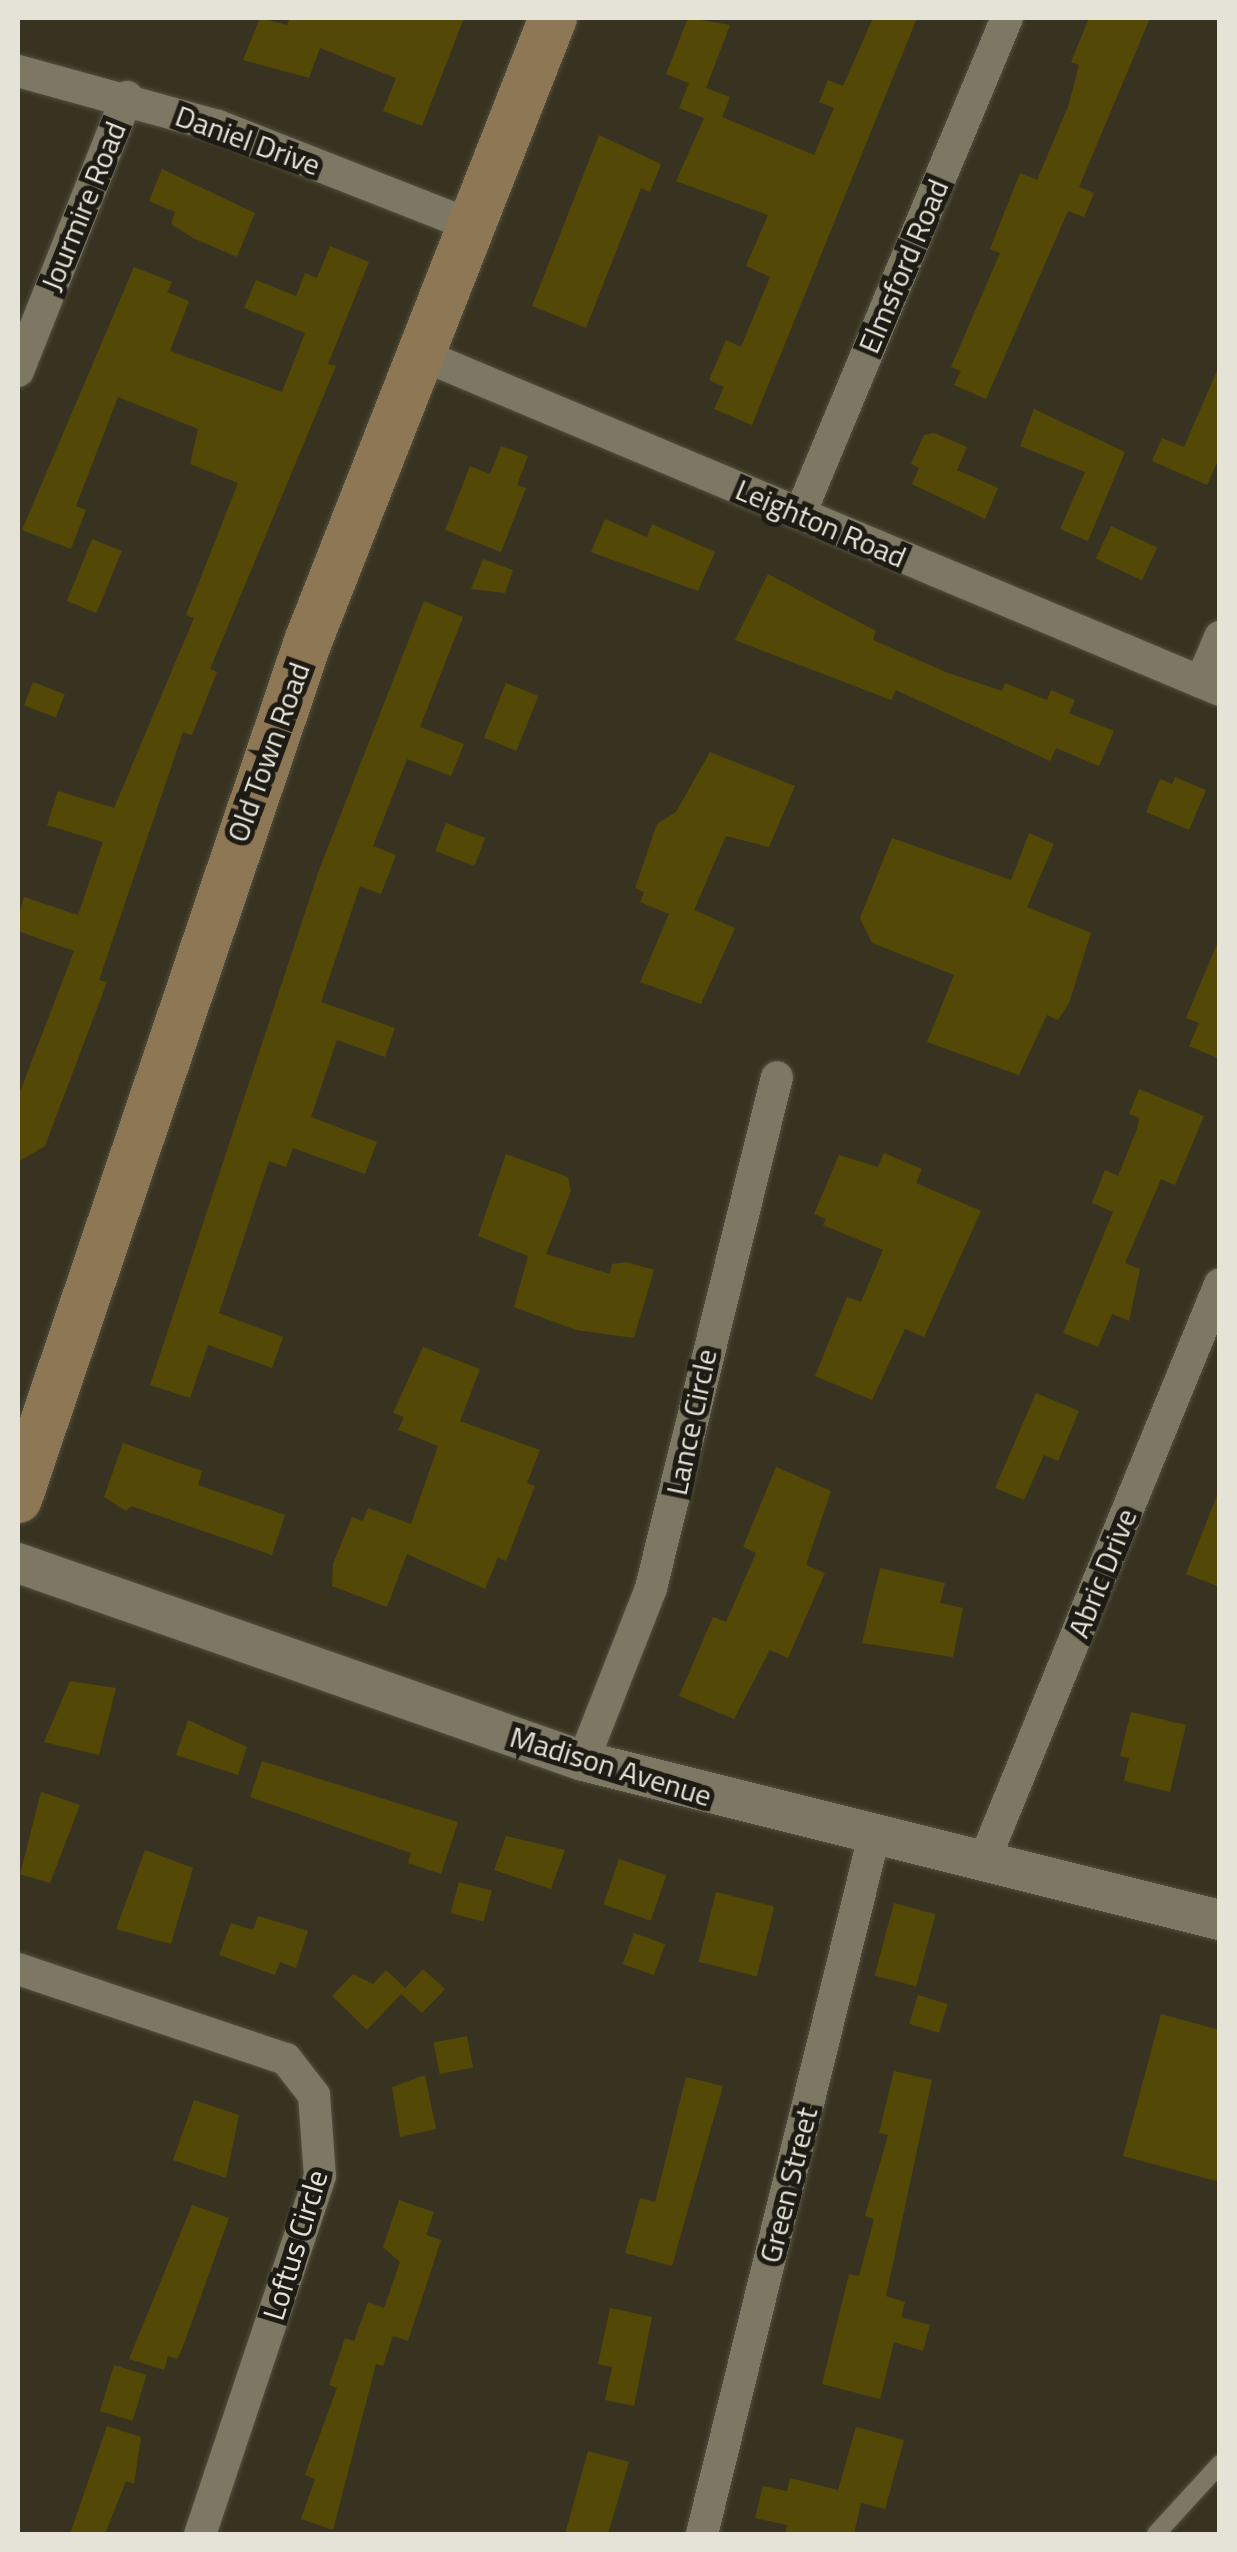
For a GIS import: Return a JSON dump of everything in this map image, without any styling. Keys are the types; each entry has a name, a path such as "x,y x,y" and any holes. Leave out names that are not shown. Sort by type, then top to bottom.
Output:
{"main road":[{"name":"Old Town Road","path":"18,1499 217,896 554,18"}],"street":[{"name":"Elmsford Road","path":"800,514 1007,18"},
{"name":"Daniel Drive","path":"18,70 127,97 473,226"},
{"name":"Jourmire Road","path":"18,371 127,97"},
{"name":"Leighton Road","path":"422,356 1210,686"},
{"path":"1210,686 1220,637"},
{"name":"Lance Circle","path":"582,1760 650,1588 777,1077"},
{"name":"Abric Drive","path":"984,1862 1220,1284"},
{"name":"Madison Avenue","path":"18,1563 582,1760 1220,1920"},
{"name":"Green Street","path":"702,2534 874,1836"},
{"name":"Loftus Circle","path":"18,1968 286,2059 314,2095 320,2176 200,2534"}],"lane":[{"path":"1156,2534 1220,2464"}],"building":[{"path":"260,18 287,25 290,18 464,18 422,126 383,111 396,78 320,48 309,78 243,60"},
{"path":"688,18 730,25 706,88 730,97 722,117 814,155 834,108 819,102 828,80 843,86 873,18 917,18 752,425 714,409 724,387 709,380 726,340 741,347 770,277 746,266 768,215 676,181 704,118 679,108 689,83 666,74"},
{"path":"1089,18 1150,18 1079,187 1094,193 1084,217 1068,211 986,399 954,385 961,371 951,367 1000,253 990,249 1020,173 1037,180 1069,104 1079,65 1071,62"},
{"path":"599,135 661,164 650,192 641,188 586,328 532,306"},
{"path":"162,169 255,213 237,257 171,224 175,212 149,201"},
{"path":"330,246 369,262 328,364 336,366 210,669 217,672 192,735 183,732 99,980 107,982 45,1146 18,1162 18,1097 74,951 18,931 18,917 24,897 78,915 103,842 47,825 58,791 114,808 194,618 186,615 238,483 190,464 198,429 118,397 76,506 86,510 71,549 22,530 134,267 172,282 167,292 189,301 170,351 282,392 305,333 244,308 256,280 296,296 305,273 317,278"},
{"path":"1220,364 1220,456 1207,485 1152,461 1162,438 1184,447"},
{"path":"1034,409 1125,452 1088,541 1060,529 1085,472 1020,446"},
{"path":"934,433 967,447 957,470 998,488 985,519 912,484 919,468 911,464 924,435"},
{"path":"501,446 528,456 517,485 526,488 501,552 445,530 470,466 490,474"},
{"path":"605,519 647,537 652,524 715,552 698,591 591,552"},
{"path":"1111,526 1157,548 1142,580 1096,559"},
{"path":"92,539 122,551 97,613 67,601"},
{"path":"483,559 513,570 505,593 471,589"},
{"path":"768,574 876,631 873,640 948,673 1002,691 1005,683 1047,700 1051,690 1075,700 1069,713 1114,731 1099,766 1056,748 1050,761 896,690 891,700 735,640"},
{"path":"424,601 463,617 420,727 464,744 451,776 407,759 373,846 396,855 381,894 360,886 321,1002 395,1028 385,1057 337,1040 311,1117 377,1142 365,1174 293,1148 286,1167 269,1161 219,1313 283,1337 272,1368 208,1345 190,1398 150,1385 319,870"},
{"path":"33,682 65,694 56,718 24,705"},
{"path":"506,683 538,696 516,751 484,738"},
{"path":"710,752 795,786 769,847 726,836 694,910 735,928 701,1004 640,982 669,914 640,902 644,892 635,888 657,824 676,812"},
{"path":"1175,777 1206,790 1189,830 1146,812 1160,779 1172,784"},
{"path":"446,823 485,838 474,866 435,851"},
{"path":"1029,833 1054,844 1027,907 1091,933 1069,1003 1058,1020 1047,1015 1019,1075 927,1042 954,975 872,943 860,918 892,838 1011,880"},
{"path":"1220,937 1220,1059 1189,1046 1199,1023 1186,1018"},
{"path":"1139,1089 1204,1116 1175,1185 1161,1179 1125,1263 1140,1269 1129,1321 1112,1314 1098,1347 1063,1333 1113,1212 1092,1203 1105,1170 1118,1176 1137,1129 1139,1118 1129,1114"},
{"path":"884,1153 922,1169 916,1183 981,1211 924,1337 905,1329 872,1400 815,1376 847,1297 861,1302 883,1250 823,1225 826,1219 814,1214 839,1155 878,1167"},
{"path":"506,1154 568,1177 571,1191 546,1254 610,1274 612,1264 626,1262 654,1270 634,1338 576,1330 514,1307 528,1256 478,1236"},
{"path":"423,1347 480,1369 460,1421 540,1450 527,1483 535,1486 506,1561 498,1557 485,1589 407,1554 387,1607 332,1586 333,1564 352,1517 363,1521 368,1508 411,1524 438,1446 398,1430 404,1417 393,1413"},
{"path":"1036,1393 1079,1411 1058,1461 1044,1455 1024,1500 995,1488"},
{"path":"123,1443 202,1471 198,1485 285,1515 272,1555 131,1506 126,1511 104,1497"},
{"path":"776,1467 831,1491 806,1565 825,1573 788,1658 770,1650 734,1719 679,1696 713,1617 726,1622 756,1553 743,1547"},
{"path":"1220,1494 1220,1587 1186,1574"},
{"path":"880,1568 945,1583 940,1603 963,1608 953,1657 862,1643"},
{"path":"70,1681 116,1688 99,1755 44,1742"},
{"path":"1131,1712 1186,1725 1170,1792 1124,1781 1129,1758 1120,1756"},
{"path":"188,1720 247,1747 238,1775 176,1755"},
{"path":"262,1761 458,1822 441,1874 408,1863 411,1853 250,1797"},
{"path":"41,1792 80,1805 50,1883 20,1874"},
{"path":"506,1836 565,1850 551,1889 494,1870"},
{"path":"145,1850 193,1868 171,1944 116,1929"},
{"path":"619,1859 666,1875 651,1921 603,1904"},
{"path":"459,1882 492,1891 484,1922 451,1913"},
{"path":"716,1892 774,1907 757,1976 699,1962"},
{"path":"894,1903 936,1914 916,1987 875,1975"},
{"path":"258,1916 308,1931 296,1968 280,1962 275,1975 219,1955 231,1923 253,1930"},
{"path":"634,1933 665,1944 654,1975 623,1964"},
{"path":"423,1969 445,1989 422,2013 401,1994 367,2030 332,1996 353,1974 373,1984 386,1970 405,1988"},
{"path":"918,1995 948,2004 939,2033 909,2024"},
{"path":"1161,2014 1220,2030 1220,2182 1123,2156"},
{"path":"467,2036 473,2067 440,2074 434,2042"},
{"path":"894,2071 932,2080 886,2296 905,2302 901,2317 930,2325 923,2351 894,2342 880,2399 822,2384 849,2274 859,2276 874,2219 865,2216 888,2135 879,2133"},
{"path":"425,2075 436,2129 400,2137 392,2087"},
{"path":"686,2077 723,2086 672,2266 625,2253 640,2198 655,2202"},
{"path":"194,2100 239,2115 226,2178 173,2160"},
{"path":"399,2200 434,2212 426,2235 441,2240 408,2341 393,2336 383,2366 376,2364 333,2530 301,2519 315,2479 305,2475 337,2388 329,2385 345,2338 354,2341 368,2302 384,2308 400,2262 383,2247"},
{"path":"192,2205 229,2218 182,2349 177,2359 168,2356 164,2370 129,2359"},
{"path":"610,2308 652,2317 634,2406 605,2400 612,2367 598,2364"},
{"path":"114,2365 147,2375 132,2421 100,2411"},
{"path":"107,2426 141,2437 134,2484 126,2481 105,2534 70,2534"},
{"path":"856,2427 904,2440 885,2509 861,2503 854,2534 785,2534 787,2525 755,2518 763,2486 787,2491 790,2478 838,2490"},
{"path":"588,2451 629,2462 608,2534 565,2534"}]}
